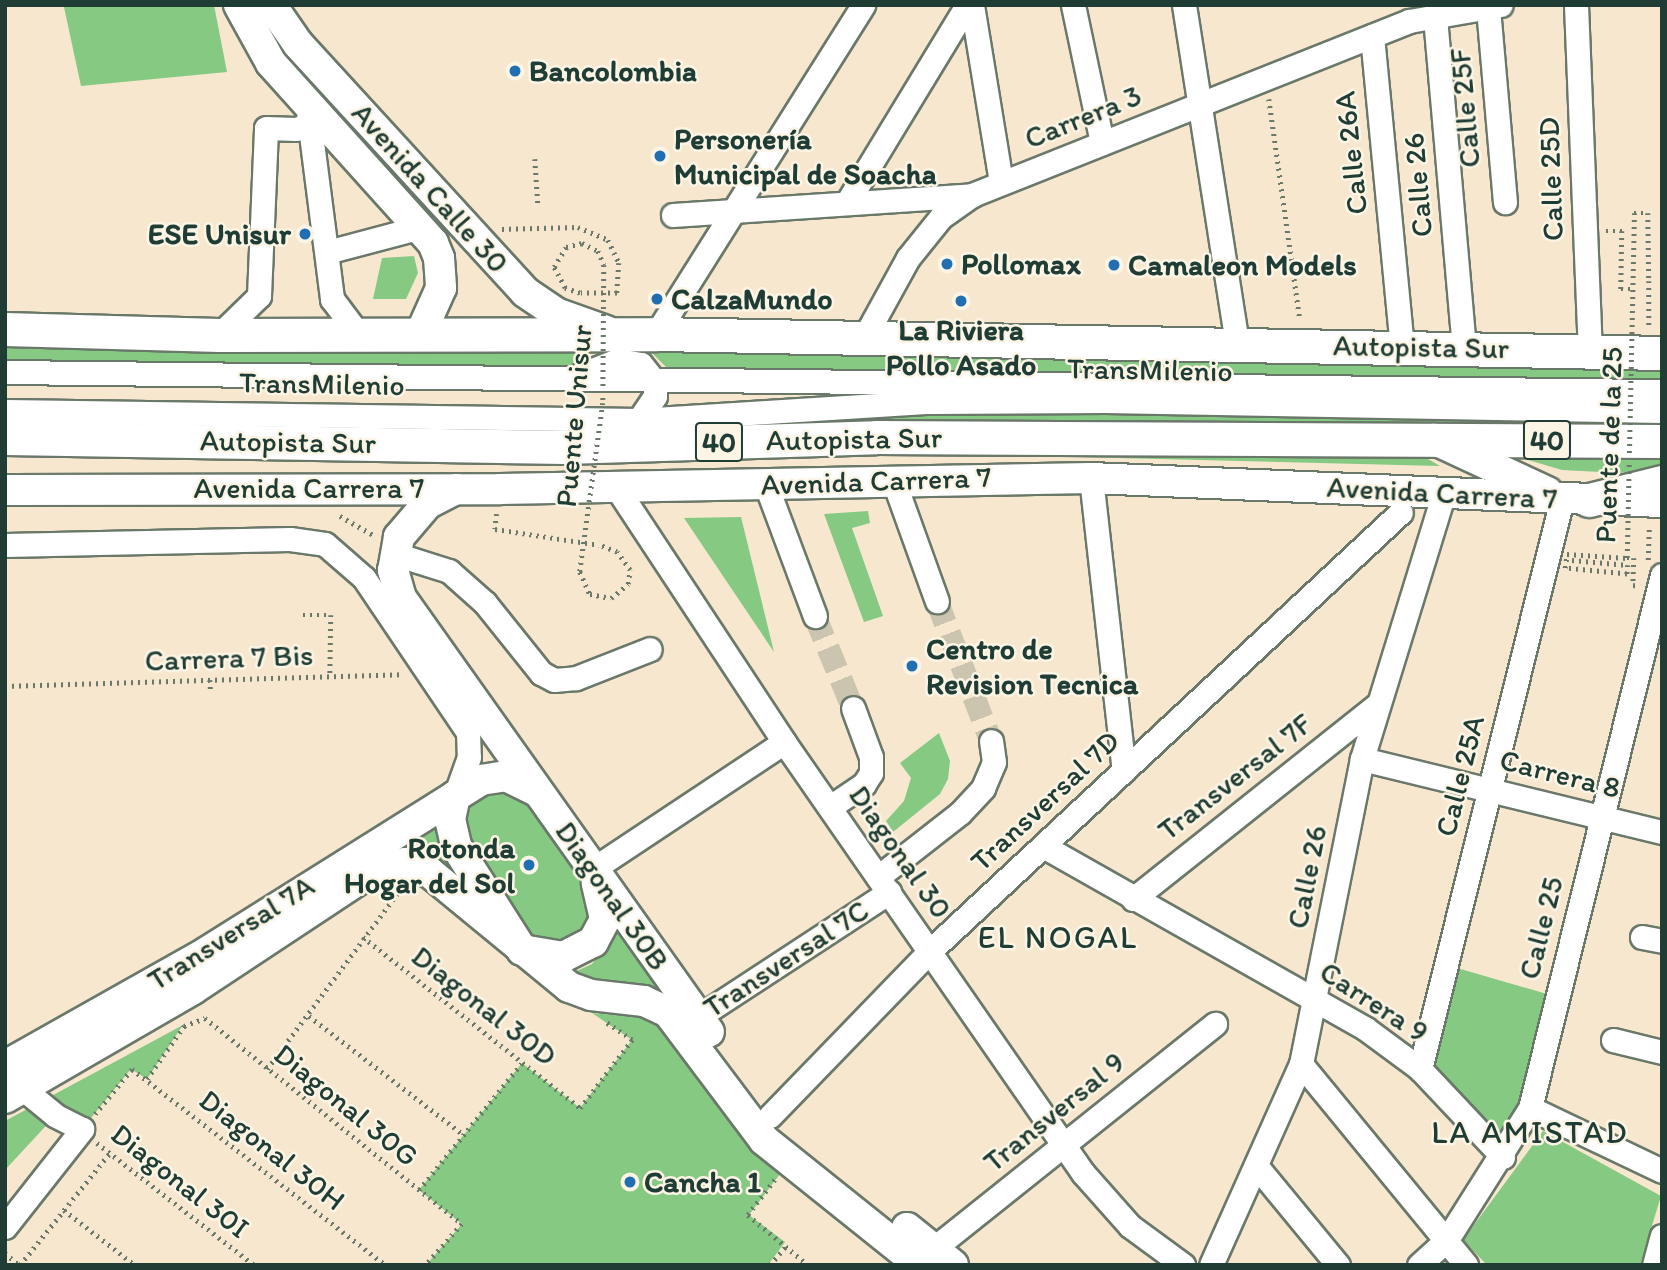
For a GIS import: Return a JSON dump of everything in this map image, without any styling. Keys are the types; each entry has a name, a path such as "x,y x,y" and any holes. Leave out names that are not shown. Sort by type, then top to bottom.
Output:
{"highway":[{"name":"Autopista Sur","path":"5,329 219,335 656,334 1656,352"},
{"name":"Autopista Sur","path":"5,438 565,447 876,437 1662,441"},
{"path":"1575,500 1662,482"}],"main road":[{"name":"Avenida Calle 30","path":"239,5 271,63 308,114 415,221 439,258 441,288 420,335"},
{"name":"Avenida Calle 30","path":"271,5 298,44 471,234 539,303 617,334"},
{"path":"415,221 418,200 436,194"},
{"path":"1433,439 1575,500"},
{"name":"Avenida Carrera 7","path":"5,490 458,489 766,485 893,479 1091,478 1662,502"},
{"name":"Diagonal 30B","path":"458,489 417,512 399,537 395,554 395,583 401,598 593,869 764,1140 935,1259"},
{"path":"538,791 517,779 492,775 456,796 450,819 456,846 522,950 563,957 593,942 605,919 593,869"},
{"name":"Transversal 7A","path":"11,1084 207,952 456,796"},
{"name":"Transversal 7A","path":"11,1084 193,989 367,874 386,865 412,876"},
{"path":"412,876 522,950 580,993 656,1005 690,1022"},
{"name":"Diagonal 30B","path":"690,1022 770,1116 935,1259"}],"street":[{"path":"656,334 863,5"},
{"path":"970,5 1001,183"},
{"path":"848,201 970,5"},
{"path":"1073,5 1102,143"},
{"path":"1184,5 1202,103 1237,344"},
{"name":"Calle 25D","path":"1576,5 1590,351"},
{"name":"Carrera 3","path":"673,215 848,201 972,195 1372,36 1408,13 1435,17 1495,6"},
{"name":"Calle 25F","path":"1495,6 1506,202"},
{"name":"Calle 26","path":"1435,17 1464,348"},
{"name":"Calle 26A","path":"1372,36 1402,347"},
{"path":"308,114 332,299 359,335"},
{"path":"219,335 259,296 266,128 296,129 308,114"},
{"path":"864,338 908,258 941,218 972,195"},
{"path":"327,252 415,221"},
{"name":"TransMilenio","path":"5,372 564,382 628,360 641,364 655,382 1348,384 1662,391"},
{"path":"639,420 655,396 655,382"},
{"name":"TransMilenio","path":"5,411 639,420 956,402 1662,411"},
{"path":"1091,478 1124,770"},
{"path":"893,479 937,601"},
{"path":"766,485 815,616"},
{"name":"Diagonal 30","path":"616,487 784,742 1101,1195 1130,1226 1183,1265"},
{"name":"Calle 26","path":"1211,1265 1258,1168 1301,1064 1362,758 1444,493"},
{"name":"Calle 25A","path":"1420,1069 1489,789 1575,500"},
{"name":"Transversal 7D","path":"770,1116 931,950 1401,512"},
{"path":"5,545 314,541 335,550 364,578 468,732 470,757 456,796"},
{"path":"395,554 449,570 485,603 541,673 554,680 576,678 650,649"},
{"name":"Calle 25","path":"1419,1265 1446,1241 1503,1157 1530,1108 1662,575"},
{"name":"Transversal 7F","path":"1133,899 1377,705"},
{"path":"830,807 864,785 871,773 871,757 853,708"},
{"name":"Transversal 7C","path":"690,1022 884,884 984,789 994,762 991,741"},
{"path":"593,869 784,742"},
{"name":"Carrera 8","path":"1362,758 1662,832"},
{"name":"Carrera 9","path":"1043,846 1133,899 1316,999 1420,1069 1503,1157"},
{"name":"Transversal 9","path":"935,1259 1064,1144 1215,1024"},
{"path":"1613,1040 1662,1052"},
{"path":"1301,1064 1466,1265"},
{"path":"5,1227 82,1129 55,1115 11,1084"},
{"path":"1530,1108 1662,1171"},
{"path":"1258,1168 1338,1265"},
{"path":"1654,1265 1662,1236"}],"path":[{"path":"1269,95 1304,345"},
{"path":"535,159 538,204"},
{"name":"Puente de la 25","path":"1572,560 1628,565 1627,574 1565,568 1567,554 1627,558 1634,213 1648,213 1649,281 1656,352"},
{"name":"Puente Unisur","path":"471,234 495,229 578,227 596,232 616,251 617,293 605,293 593,293 580,293 565,288 555,275 560,252 582,243 598,251 604,265 603,279 603,293 603,321 603,403 587,520 585,533 583,546 580,572 581,581 590,594 604,599 618,595 628,584 628,562 610,549 598,545 586,543 573,541 495,528"},
{"path":"1622,231 1621,289 1634,289"},
{"path":"303,615 331,615 330,676"},
{"name":"Carrera 7 Bis","path":"5,686 429,674"},
{"path":"210,680 211,693"},
{"path":"267,1069 363,937 412,876"},
{"name":"Diagonal 30D","path":"363,937 580,1108 632,1040"},
{"path":"308,1016 464,1135"},
{"name":"Diagonal 30G","path":"147,1079 184,1026 205,1018 462,1224 426,1265"},
{"path":"419,1191 522,1063"},
{"name":"Diagonal 30H","path":"82,1129 132,1069 386,1265"},
{"name":"Diagonal 30I","path":"82,1129 110,1154 254,1265"},
{"path":"5,1253 20,1265 110,1154"},
{"path":"783,1170 748,1215 808,1265"},
{"path":"64,1210 135,1265"},
{"path":"770,1265 786,1246"}],"green space":[{"path":"214,5 227,72 81,86 64,7"},
{"path":"414,256 418,273 406,299 373,299 382,258"},
{"path":"5,346 225,352 594,347 566,368 5,361"},
{"path":"647,348 1662,368 1662,380 670,371"},
{"path":"944,410 1662,422 1662,434 944,419 737,425"},
{"path":"869,452 1421,455 1440,466 960,454 758,458"},
{"path":"1511,455 1662,455 1662,468 1620,473 1562,470"},
{"path":"868,511 870,523 852,528 883,616 864,622 824,514"},
{"path":"741,517 774,652 684,518"},
{"path":"939,733 950,761 948,779 940,794 893,832 886,821 904,801 911,778 900,763"},
{"path":"503,789 529,801 591,889 596,903 580,943 535,944 470,845 464,830 466,803"},
{"path":"440,817 469,883 386,852"},
{"path":"617,926 673,1002 599,988 570,974 592,964 610,943"},
{"path":"1457,968 1547,994 1522,1106 1502,1140 1433,1067"},
{"path":"592,1013 657,1019 783,1170 749,1215 785,1242 768,1265 426,1265 462,1224 419,1190 522,1063 580,1108 632,1040"},
{"path":"183,1025 147,1079 131,1069 82,1129 55,1116 5,1170 5,1121"},
{"path":"1543,1131 1661,1196 1640,1265 1487,1265 1463,1240"}],"tunnel":[{"path":"937,601 991,741"},
{"path":"815,616 853,708"}],"place":[{"name":"Bancolombia","path":"515,71"},
{"name":"Personería Municipal de Soacha","path":"660,156"},
{"name":"ESE Unisur","path":"305,234"},
{"name":"Pollomax","path":"947,264"},
{"name":"Camaleon Models","path":"1114,265"},
{"name":"CalzaMundo","path":"657,299"},
{"name":"La Riviera Pollo Asado","path":"961,301"},
{"name":"Centro de Revision Tecnica","path":"912,666"},
{"name":"Rotonda Hogar del Sol","path":"529,865"},
{"name":"Cancha 1","path":"630,1182"}],"district":[{"name":"EL NOGAL","path":"1058,937"},
{"name":"LA AMISTAD","path":"1530,1132"}]}
